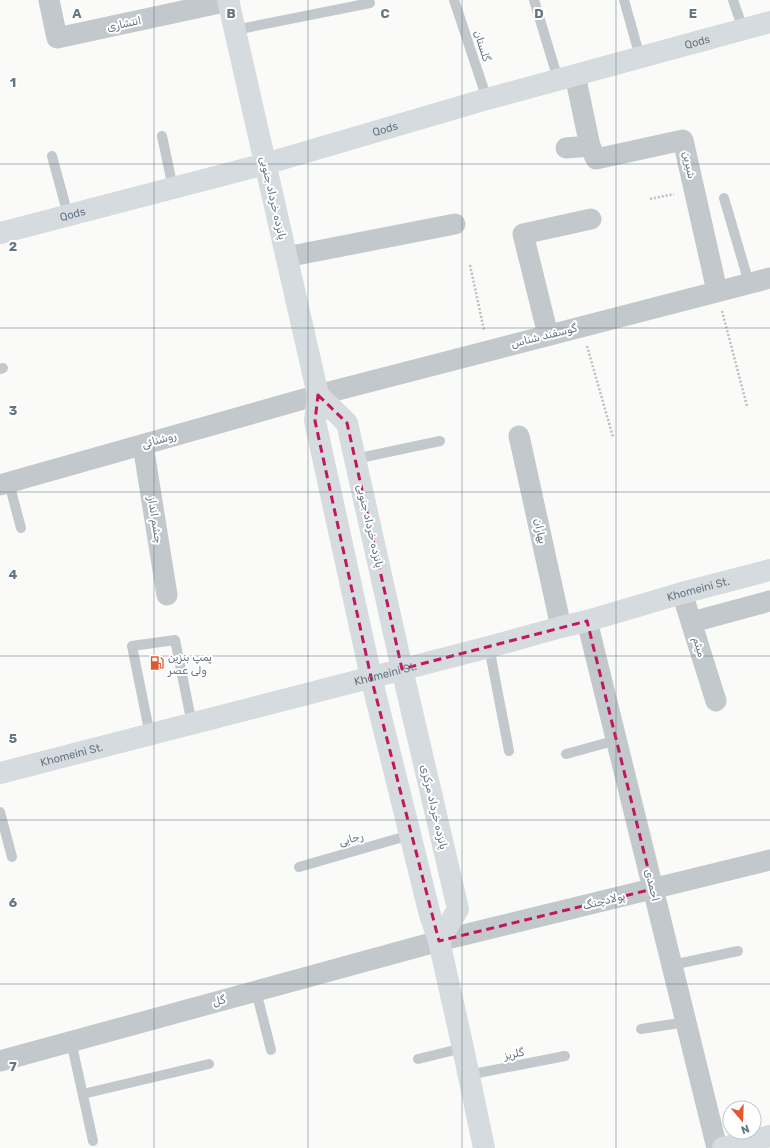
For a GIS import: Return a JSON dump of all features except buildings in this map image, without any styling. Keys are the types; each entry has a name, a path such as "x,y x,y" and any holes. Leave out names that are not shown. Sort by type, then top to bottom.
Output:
{"street":[{"name":"انتشاری","path":"49,0 57,38 229,1"},
{"name":"پانزده خرداد جنوبی","path":"229,1 318,395 314,421 371,677"},
{"name":"Qods","path":"0,233 265,164 487,99 770,22"},
{"path":"566,77 590,146 566,148"},
{"name":"شیرین","path":"590,146 596,159 683,140 717,291"},
{"path":"548,335 523,234 591,219"},
{"path":"286,257 455,224"},
{"name":"گوسفند شناس","path":"318,395 770,278"},
{"name":"پانزده خرداد جنوبی","path":"318,395 347,423 402,669"},
{"name":"روشنائی","path":"5,484 318,395"},
{"name":"بهاران","path":"519,436 561,627"},
{"name":"چشم انداز","path":"143,445 167,595"},
{"name":"Khomeini St.","path":"0,773 489,647 561,627 586,622 682,593 770,570"},
{"name":"میثم","path":"682,593 716,701"},
{"path":"692,622 770,601"},
{"name":"احمدی","path":"586,622 717,1148"},
{"name":"پانزده خرداد مرکزی","path":"402,669 458,909 438,941"},
{"path":"371,677 430,915 438,941 484,1148"},
{"name":"پولادچنگ","path":"438,941 770,860"},
{"name":"گل","path":"0,1060 438,941"},
{"path":"723,1148 770,1136"}],"lane":[{"name":"گلستان","path":"454,0 487,99"},
{"path":"534,0 566,77"},
{"path":"624,0 640,57"},
{"path":"733,0 743,29"},
{"path":"235,30 370,3"},
{"path":"162,136 173,188"},
{"path":"52,156 68,215"},
{"path":"724,198 749,283"},
{"path":"355,459 440,441"},
{"path":"5,484 21,528"},
{"path":"150,735 132,646 175,640 192,724"},
{"path":"489,647 509,751"},
{"path":"566,754 616,740"},
{"path":"0,812 12,857"},
{"name":"رجایی","path":"299,867 410,835"},
{"path":"672,965 738,951"},
{"path":"256,991 271,1050"},
{"path":"642,1030 686,1022"},
{"path":"70,1041 93,1140"},
{"path":"418,1059 463,1048"},
{"name":"گلریز","path":"468,1075 565,1056"},
{"path":"83,1094 210,1064"}],"path":[{"path":"470,265 489,350"},
{"path":"717,291 747,406"},
{"path":"582,326 613,437"}],"highlighted area":[{"path":"318,395 347,423 402,669 587,621 653,889 439,941 371,677 315,421"}],"place":[{"name":"پمپ بنزین ولی عصر","path":"157,663"}]}
